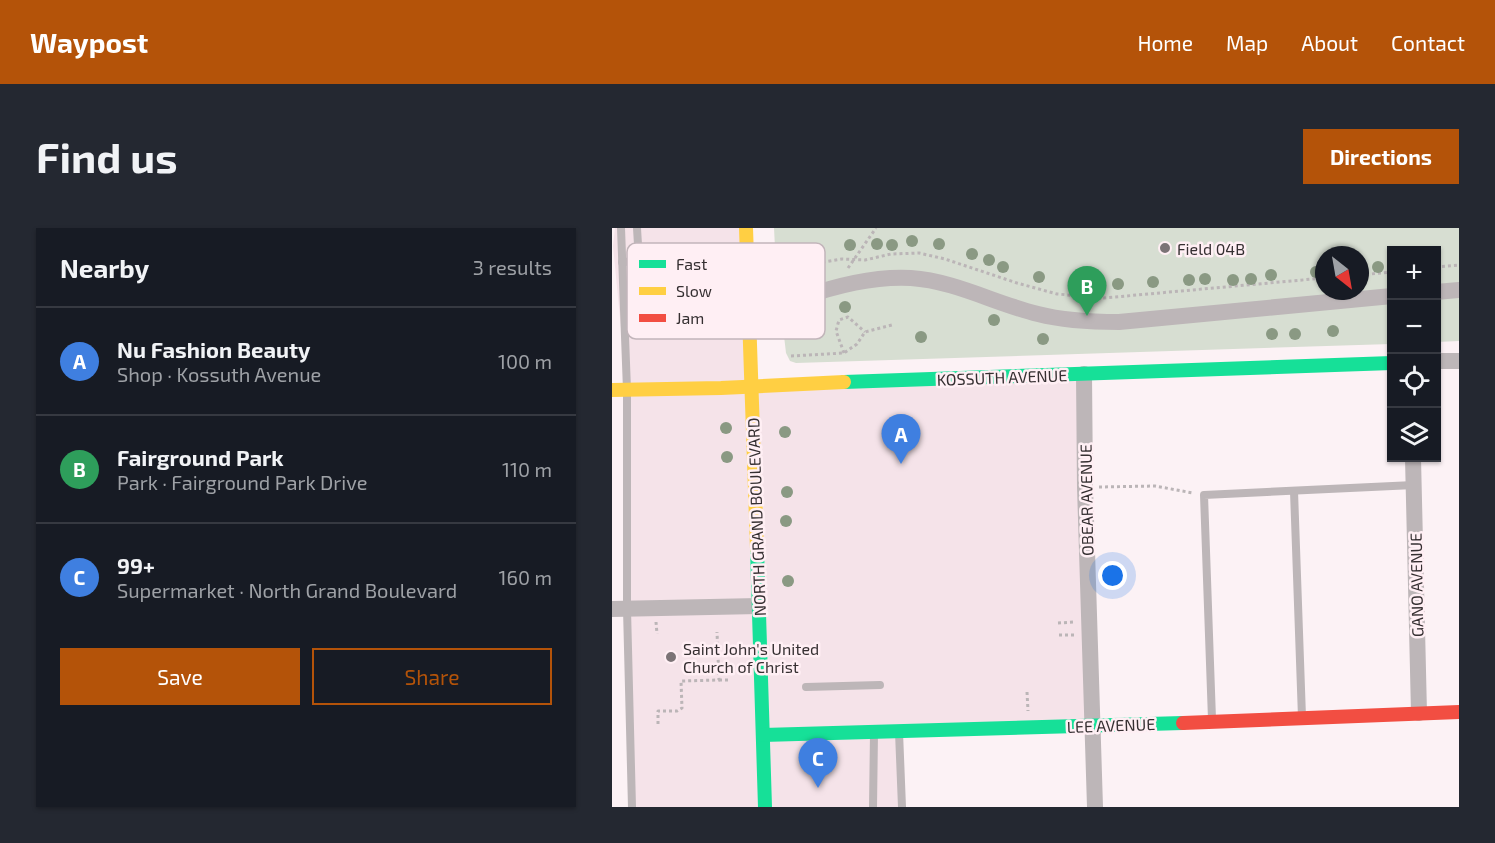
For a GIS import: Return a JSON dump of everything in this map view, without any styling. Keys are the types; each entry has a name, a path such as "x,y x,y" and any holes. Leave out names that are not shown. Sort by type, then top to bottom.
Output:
{"street":[{"name":"NORTH GRAND BOULEVARD","path":"746,228 747,243"},
{"path":"825,291 890,278 933,281 1037,314 1065,320 1092,322 1119,322 1387,296"},
{"path":"1441,292 1459,290"},
{"name":"NORTH GRAND BOULEVARD","path":"749,339 765,807"},
{"path":"1441,361 1459,361"},
{"name":"KOSSUTH AVENUE","path":"612,390 722,388 751,385 1387,363"},
{"name":"OBEAR AVENUE","path":"1084,374 1085,487 1095,807"},
{"name":"GANO AVENUE","path":"1413,462 1419,713"},
{"path":"620,609 759,606"},
{"name":"LEE AVENUE","path":"763,735 1092,726 1459,712"}],"lane":[{"path":"621,228 627,390 620,609 632,807"},
{"path":"638,228 638,243"},
{"path":"622,261 627,261"},
{"path":"1212,722 1204,495 1414,485"},
{"path":"1294,491 1302,718"},
{"path":"806,687 880,685"},
{"path":"899,732 902,807"},
{"path":"873,807 874,733"}],"path":[{"path":"845,271 876,228"},
{"path":"825,262 855,258 865,260 904,253 932,255 1017,283 1077,297 1128,297 1315,279"},
{"path":"1441,267 1459,265"},
{"path":"1369,274 1387,272"},
{"path":"844,353 836,331 839,320 848,317 865,332"},
{"path":"791,356 844,353 857,344 865,332 891,325"},
{"path":"1085,487 1155,486 1204,495"},
{"path":"656,620 657,634"},
{"path":"1058,623 1076,622"},
{"path":"717,632 719,680"},
{"path":"1059,635 1077,635"},
{"path":"717,655 730,653"},
{"path":"658,724 658,711 676,711 682,708 681,681 731,680"},
{"path":"1027,692 1028,711"}],"shaded area":[{"path":"615,228 742,228 743,243 627,243 627,339 748,339 751,385 1084,374 1092,726 899,732 900,807 634,807 627,390 613,246"},
{"path":"774,228 1459,228 1459,341 1441,342 1441,246 1387,246 1387,344 796,363 790,361 786,353 784,339 825,339 825,243 775,243"}],"traffic: fast":[{"path":"844,382 1387,363"},
{"path":"757,549 765,807"},
{"path":"763,735 1183,723"}],"traffic: slow":[{"path":"746,228 747,243"},
{"path":"750,339 757,549"},
{"path":"612,390 844,382"}],"traffic: jam":[{"path":"1183,723 1459,712"}],"place":[{"name":"Field 04B","path":"1165,248"},
{"name":"Fairground Park","path":"1087,316"},
{"name":"Nu Fashion Beauty","path":"901,464"},
{"name":"Saint John's United Church of Christ","path":"671,657"},
{"name":"99+","path":"818,788"}]}
